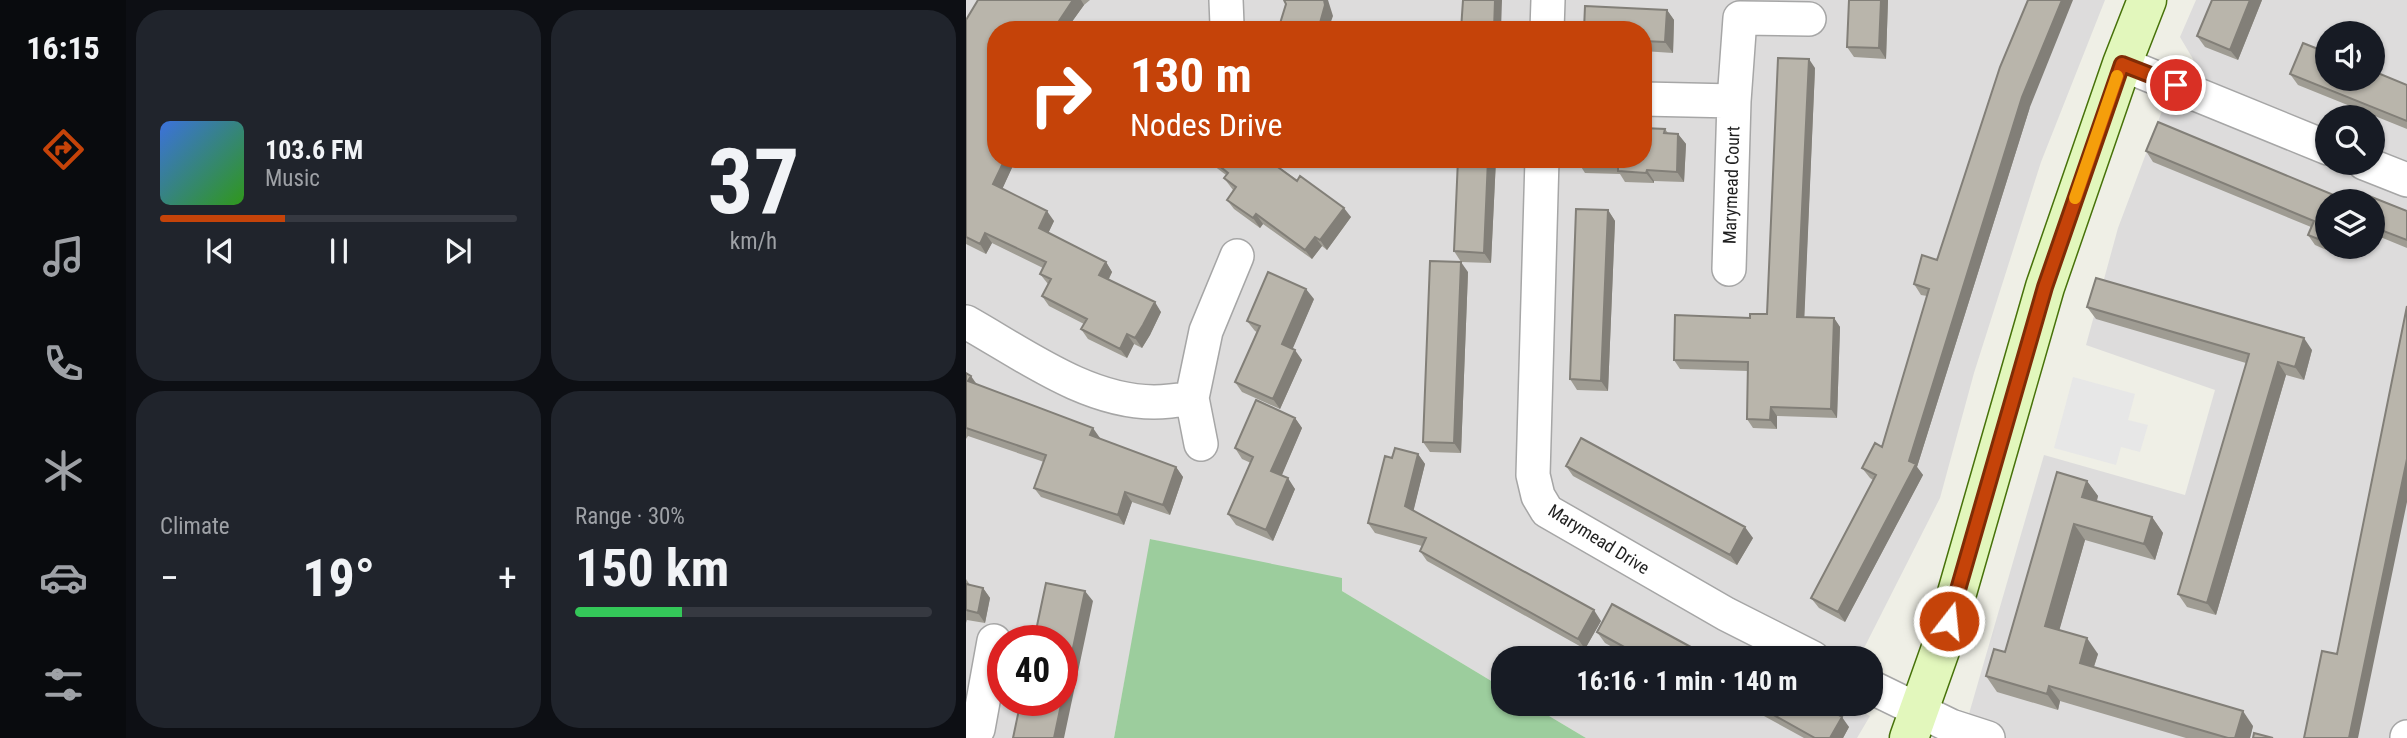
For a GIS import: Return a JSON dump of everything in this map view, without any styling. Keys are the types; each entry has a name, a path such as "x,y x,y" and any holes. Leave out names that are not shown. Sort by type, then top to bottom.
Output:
{"street":[{"path":"1547,21 1548,0"},
{"path":"1913,724 1942,646 2045,287 2122,64 2147,0"},
{"name":"Marymead Court","path":"1729,269 1734,101 1740,18 1809,19"},
{"path":"2122,64 2315,143"},
{"name":"Marymead Court","path":"1652,99 1734,101"},
{"name":"Marymead Drive","path":"1542,168 1533,475 1538,496 1547,511 1726,614 1789,646"},
{"path":"2385,171 2407,180"},
{"path":"1201,444 1192,398 1206,331 1237,256"},
{"path":"966,322 1057,373 1107,395 1153,402 1192,398"},
{"path":"978,729 976,683 987,657"},
{"path":"1883,698 1913,724 1988,738"}],"shaded area":[{"path":"966,0 2105,0 2041,162 1974,373 1940,498 1865,646 1491,646 1491,681 1342,591 1151,539 1114,738 966,738"},
{"path":"2196,0 2407,0 2407,738 1962,738 2044,455 2185,495 2215,390 2086,345 2118,228 2165,103 2193,59 2180,37"},
{"path":"2073,377 2135,394 2128,420 2148,425 2140,452 2121,447 2116,465 2054,448"},
{"path":"1549,716 1870,716 1857,738 1586,738"}],"green space":[{"path":"1150,539 1342,578 1342,591 1491,681 1491,716 1549,716 1586,738 1114,738"}],"building":[{"path":"978,0 1073,0 1059,21 987,21 987,168 1001,168 993,184 1047,211 1039,228 1106,262 1099,275 1155,302 1135,338 1127,334 1120,349 1081,329 1087,319 1042,296 1051,279 1040,274 1046,262 985,233 980,244 966,237 966,20"},
{"path":"1284,0 1324,0 1325,5 1321,21 1281,21 1286,4"},
{"path":"1463,0 1495,0 1494,21 1462,21"},
{"path":"1849,0 1881,0 1879,48 1847,47"},
{"path":"2028,0 2062,0 2022,97 1909,461 1916,464 1838,612 1811,598 1876,475 1862,468 1875,443 1882,447 1929,289 1914,284 1922,255 1937,260 2000,67"},
{"path":"2212,0 2250,0 2230,50 2197,36"},
{"path":"1585,6 1667,10 1665,42 1652,41 1652,21 1584,21"},
{"path":"2303,43 2315,48 2315,84 2290,74"},
{"path":"1778,58 1809,59 1797,317 1834,318 1831,409 1771,407 1770,420 1747,419 1748,362 1674,360 1675,315 1750,318 1750,314 1767,314"},
{"path":"2385,76 2407,85 2407,121 2385,112 2385,105 2367,105 2332,91 2385,91"},
{"path":"2158,122 2319,189 2315,189 2315,238 2308,235 2314,221 2146,151"},
{"path":"1652,128 1665,129 1664,133 1678,134 1677,172 1618,171 1618,168 1652,168"},
{"path":"1222,168 1279,168 1297,181 1300,176 1344,208 1320,240 1315,237 1305,250 1256,214 1253,218 1227,200 1236,187 1224,178 1228,173"},
{"path":"1458,168 1488,168 1484,253 1454,251"},
{"path":"2385,202 2407,211 2407,240 2385,232"},
{"path":"1576,209 1608,210 1601,381 1570,379"},
{"path":"1430,261 1461,262 1454,443 1423,442"},
{"path":"1268,272 1306,289 1282,344 1295,350 1273,399 1235,382 1260,326 1247,321"},
{"path":"2096,278 2304,338 2295,367 2278,362 2207,603 2178,594 2249,354 2087,307"},
{"path":"2407,306 2407,459 2349,738 2304,738 2322,651 2337,654"},
{"path":"966,373 971,376 968,381 1093,428 1090,435 1176,467 1163,505 1125,492 1118,515 1034,488 1046,455 966,428"},
{"path":"1256,400 1295,418 1271,471 1288,478 1266,530 1228,514 1253,457 1235,448"},
{"path":"1581,438 1745,527 1730,555 1566,466"},
{"path":"1395,448 1418,454 1405,506 1594,610 1578,639 1420,551 1426,538 1368,523 1385,456 1392,458"},
{"path":"2057,472 2087,481 2082,497 2152,517 2144,544 2074,524 2045,626 2087,638 2080,663 2243,711 2235,738 2049,686 2047,694 1986,676 1994,649 2005,652"},
{"path":"1046,583 1085,591 1078,625 1037,625"},
{"path":"966,584 983,588 978,613 966,610"},
{"path":"1612,604 1689,646 1622,646 1597,632"},
{"path":"1018,716 1059,716 1054,738 1013,738"},
{"path":"1776,716 1842,717 1830,738 1815,738"},
{"path":"2254,733 2273,738 2253,738"}],"slow traffic":[{"path":"2075,198 2117,76"}],"route":[{"path":"1949,621 2011,395 2045,287 2122,64 2176,85"}]}
